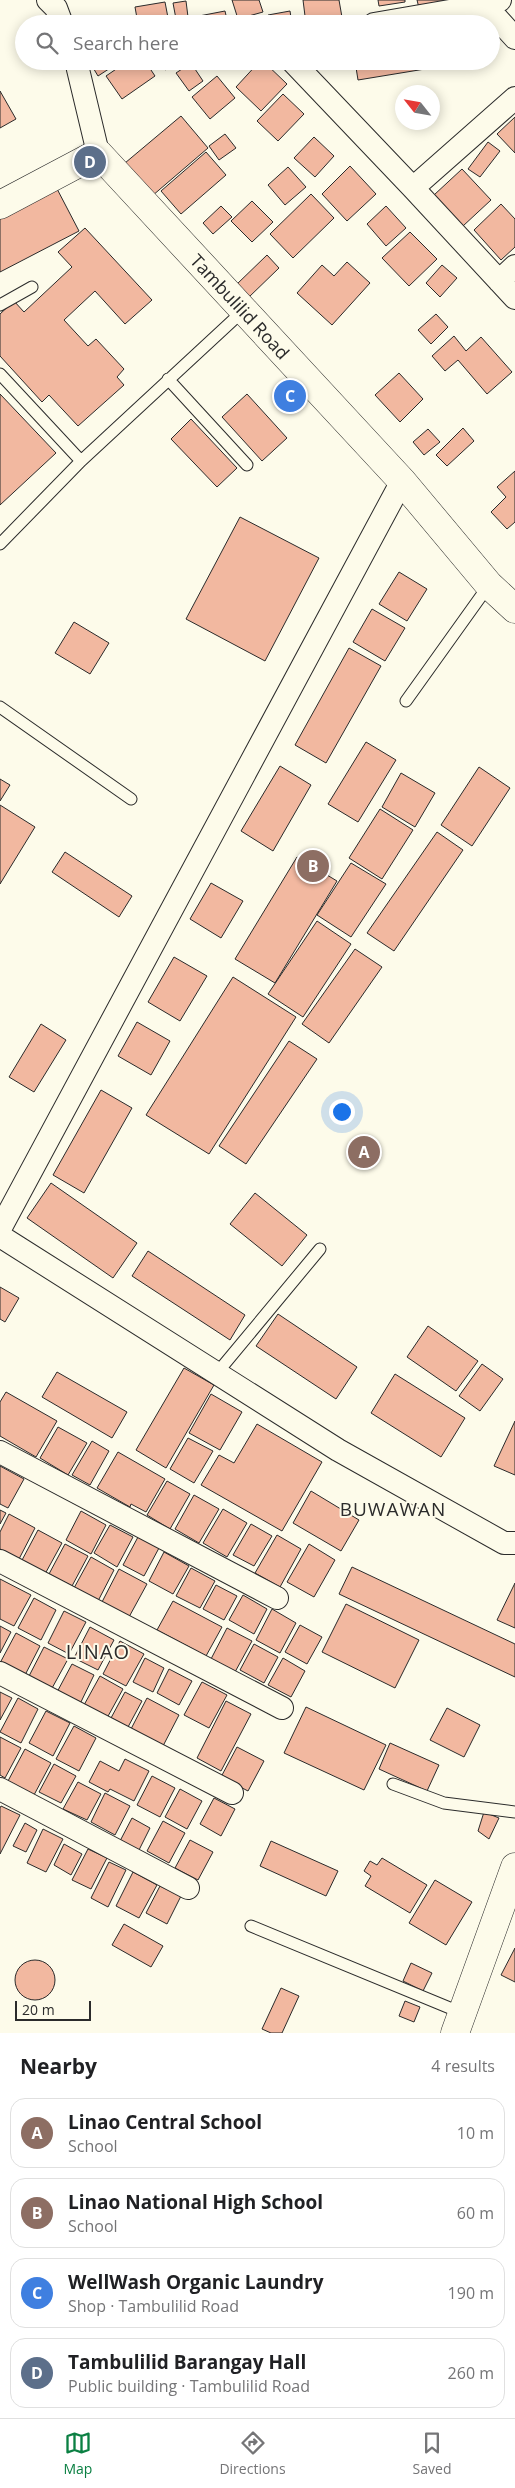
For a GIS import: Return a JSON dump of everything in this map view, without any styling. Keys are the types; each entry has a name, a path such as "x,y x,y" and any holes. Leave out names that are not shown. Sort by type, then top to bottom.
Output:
{"street":[{"path":"48,0 56,8 59,15"},
{"path":"425,15 492,3 500,15"},
{"path":"500,15 515,38"},
{"path":"0,205 98,153 78,70"},
{"path":"301,70 414,188 507,274 515,298"},
{"path":"414,188 515,98"},
{"name":"Tambulilid Road","path":"98,153 402,481 489,585 515,609"},
{"path":"0,1229 402,481"},
{"path":"0,1236 346,1454 504,1543 515,1543"},
{"path":"0,1452 277,1598"},
{"path":"0,1561 282,1708"},
{"path":"0,1674 232,1793"},
{"path":"0,1789 188,1888"},
{"path":"459,2023 515,1867"}],"lane":[{"path":"0,305 32,287"},
{"path":"0,544 81,461 244,310"},
{"path":"0,374 81,461"},
{"path":"168,380 247,465"},
{"path":"406,701 489,585"},
{"path":"2,714 132,799"},
{"path":"217,1373 320,1249"},
{"path":"393,1784 444,1803 515,1812"},
{"path":"251,1926 459,2023"}],"building":[{"path":"232,0 259,0 263,12 252,15 237,15"},
{"path":"303,0 339,0 342,15 305,15"},
{"path":"378,0 405,0 405,2 379,6"},
{"path":"417,0 456,0 419,8"},
{"path":"186,1 188,15 175,15 173,3"},
{"path":"165,2 167,15 136,15 135,7"},
{"path":"225,11 226,15 204,15"},
{"path":"290,11 291,15 268,15"},
{"path":"94,70 107,70 98,76"},
{"path":"115,70 151,70 155,76 122,99 106,76"},
{"path":"180,70 196,70 203,81 189,91 176,73"},
{"path":"252,70 272,70 287,84 261,111 236,87"},
{"path":"356,70 419,70 358,80"},
{"path":"217,76 235,98 210,119 192,97"},
{"path":"0,91 16,119 0,128"},
{"path":"283,94 304,114 278,141 257,121"},
{"path":"181,116 208,148 152,196 125,163"},
{"path":"515,117 515,153 497,134"},
{"path":"225,134 236,148 219,160 209,146"},
{"path":"314,137 334,156 315,177 294,158"},
{"path":"488,142 500,151 480,177 468,169"},
{"path":"206,152 226,175 181,214 161,191"},
{"path":"350,166 376,194 347,221 322,194"},
{"path":"288,167 306,187 285,205 268,185"},
{"path":"462,169 491,200 463,226 434,195"},
{"path":"55,185 79,231 0,272 0,214"},
{"path":"311,194 334,218 293,258 270,234"},
{"path":"252,201 273,222 252,242 231,221"},
{"path":"501,204 515,219 515,247 501,260 474,230"},
{"path":"221,206 232,217 213,234 203,223"},
{"path":"386,206 406,228 386,246 367,224"},
{"path":"85,228 152,300 125,324 95,291 64,320 88,346 96,339 124,369 117,377 124,385 78,426 49,395 42,402 0,356 0,314 14,301 24,312 72,267 58,252"},
{"path":"410,232 437,259 409,286 382,258"},
{"path":"267,255 279,268 248,298 236,285"},
{"path":"347,262 370,283 332,325 297,293 322,265 334,276"},
{"path":"442,265 457,278 440,297 426,283"},
{"path":"436,314 448,327 431,344 418,330"},
{"path":"454,336 466,351 481,337 512,372 487,394 458,360 445,371 432,356"},
{"path":"399,373 423,399 400,422 375,395"},
{"path":"0,394 56,453 0,505"},
{"path":"247,394 287,438 262,461 222,417"},
{"path":"191,419 237,468 217,487 171,439"},
{"path":"463,428 474,441 447,466 436,455"},
{"path":"428,429 440,442 424,455 413,442"},
{"path":"515,471 515,522 507,529 491,512 506,497 497,487"},
{"path":"240,517 319,558 265,661 186,619"},
{"path":"399,572 427,589 407,621 379,604"},
{"path":"372,609 405,628 385,661 353,642"},
{"path":"74,622 109,643 90,674 55,653"},
{"path":"349,648 381,666 326,763 295,745"},
{"path":"366,742 396,760 358,822 328,804"},
{"path":"280,766 311,785 273,851 241,831"},
{"path":"479,767 510,788 472,846 441,825"},
{"path":"401,773 435,793 415,827 382,807"},
{"path":"0,779 10,785 0,801"},
{"path":"0,805 35,827 0,884"},
{"path":"380,809 413,830 382,879 349,858"},
{"path":"437,832 463,850 394,951 367,933"},
{"path":"65,852 132,896 119,917 52,872"},
{"path":"297,857 337,881 275,983 235,959"},
{"path":"351,863 386,884 351,937 317,915"},
{"path":"211,883 243,901 221,938 190,919"},
{"path":"317,921 351,944 303,1017 268,994"},
{"path":"355,949 382,967 329,1043 302,1024"},
{"path":"174,957 207,976 180,1021 148,1002"},
{"path":"233,977 296,1017 209,1154 146,1115"},
{"path":"137,1022 170,1041 151,1075 118,1056"},
{"path":"41,1024 66,1040 34,1092 9,1077"},
{"path":"289,1041 317,1059 246,1164 219,1146"},
{"path":"101,1090 132,1108 84,1193 53,1175"},
{"path":"51,1183 137,1243 113,1278 27,1218"},
{"path":"255,1193 307,1235 282,1266 230,1224"},
{"path":"148,1251 245,1315 230,1340 132,1276"},
{"path":"0,1287 19,1298 5,1322 0,1319"},
{"path":"278,1314 357,1367 336,1399 256,1346"},
{"path":"428,1326 478,1361 456,1391 407,1357"},
{"path":"482,1364 503,1379 480,1411 459,1396"},
{"path":"184,1368 214,1385 166,1468 136,1450"},
{"path":"57,1372 127,1412 112,1438 42,1397"},
{"path":"395,1374 465,1418 441,1457 371,1413"},
{"path":"6,1392 57,1421 36,1457 0,1436 0,1402"},
{"path":"211,1394 242,1412 220,1450 189,1433"},
{"path":"515,1421 515,1475 494,1466"},
{"path":"257,1424 322,1462 282,1531 201,1485 219,1455 234,1463"},
{"path":"58,1427 87,1443 68,1475 40,1458"},
{"path":"188,1438 213,1451 194,1483 170,1469"},
{"path":"92,1441 109,1451 90,1485 72,1475"},
{"path":"118,1452 165,1479 146,1512 131,1504 130,1507 97,1488"},
{"path":"0,1466 24,1479 8,1508 0,1504"},
{"path":"167,1481 190,1494 170,1529 147,1515"},
{"path":"311,1491 359,1520 341,1551 293,1523"},
{"path":"194,1495 219,1509 199,1543 175,1529"},
{"path":"223,1509 247,1523 227,1557 203,1543"},
{"path":"0,1510 6,1513 0,1524"},
{"path":"81,1511 106,1525 91,1554 66,1540"},
{"path":"9,1514 35,1528 19,1559 0,1549 0,1532"},
{"path":"251,1524 272,1536 254,1566 233,1555"},
{"path":"110,1525 133,1537 117,1567 94,1553"},
{"path":"38,1530 62,1543 45,1574 21,1562"},
{"path":"277,1535 301,1549 280,1587 255,1573"},
{"path":"138,1537 159,1548 144,1576 123,1565"},
{"path":"65,1544 88,1556 72,1586 49,1574"},
{"path":"309,1544 335,1560 314,1597 287,1582"},
{"path":"164,1552 189,1566 173,1594 149,1581"},
{"path":"91,1557 114,1570 98,1601 74,1588"},
{"path":"352,1567 515,1644 515,1677 339,1594"},
{"path":"191,1568 215,1581 200,1608 176,1596"},
{"path":"119,1569 147,1584 129,1617 102,1602"},
{"path":"0,1579 31,1595 14,1626 0,1619"},
{"path":"515,1583 515,1628 497,1620"},
{"path":"216,1585 237,1596 224,1620 203,1609"},
{"path":"243,1595 267,1609 254,1634 229,1620"},
{"path":"34,1598 56,1610 41,1640 18,1628"},
{"path":"173,1601 222,1627 206,1656 157,1630"},
{"path":"346,1604 419,1640 395,1688 322,1652"},
{"path":"272,1609 296,1623 280,1653 256,1640"},
{"path":"64,1611 86,1622 69,1654 48,1643"},
{"path":"300,1625 322,1637 307,1664 285,1652"},
{"path":"0,1626 11,1632 0,1653"},
{"path":"90,1627 114,1640 98,1670 74,1658"},
{"path":"227,1628 252,1641 235,1672 211,1659"},
{"path":"16,1633 40,1646 24,1677 0,1663"},
{"path":"120,1641 144,1654 126,1686 103,1674"},
{"path":"254,1644 278,1657 264,1683 240,1670"},
{"path":"44,1647 68,1659 51,1690 28,1678"},
{"path":"145,1658 164,1668 153,1692 133,1682"},
{"path":"283,1658 305,1671 291,1697 268,1685"},
{"path":"72,1664 94,1675 79,1706 56,1694"},
{"path":"169,1669 192,1681 179,1705 157,1693"},
{"path":"100,1676 123,1689 107,1718 84,1705"},
{"path":"202,1682 227,1695 209,1728 184,1715"},
{"path":"0,1692 12,1698 0,1720"},
{"path":"125,1692 142,1701 128,1727 111,1718"},
{"path":"18,1698 38,1709 21,1743 0,1732"},
{"path":"147,1698 179,1715 163,1746 131,1729"},
{"path":"226,1701 251,1714 221,1771 197,1758"},
{"path":"306,1707 386,1745 364,1790 284,1753"},
{"path":"447,1708 480,1725 464,1757 430,1740"},
{"path":"46,1711 70,1723 53,1756 29,1743"},
{"path":"74,1726 96,1738 79,1771 56,1759"},
{"path":"0,1737 21,1748 5,1778 0,1775"},
{"path":"390,1743 439,1765 427,1791 379,1769"},
{"path":"237,1747 264,1761 248,1791 221,1777"},
{"path":"25,1749 51,1763 34,1795 8,1781"},
{"path":"125,1759 149,1771 134,1801 110,1789 108,1792 89,1782 100,1761 119,1771"},
{"path":"54,1764 76,1776 61,1803 39,1792"},
{"path":"152,1776 175,1788 160,1817 137,1805"},
{"path":"78,1782 101,1794 87,1820 63,1809"},
{"path":"180,1789 202,1801 187,1829 165,1817"},
{"path":"105,1793 130,1806 115,1835 91,1822"},
{"path":"214,1798 235,1809 221,1836 200,1824"},
{"path":"1,1806 20,1815 0,1854 0,1808"},
{"path":"484,1812 499,1818 489,1839 478,1831"},
{"path":"132,1818 150,1828 139,1850 120,1841"},
{"path":"163,1821 185,1833 169,1863 147,1851"},
{"path":"25,1823 37,1830 26,1852 13,1846"},
{"path":"43,1829 63,1839 46,1872 27,1863"},
{"path":"190,1840 213,1852 198,1880 175,1868"},
{"path":"271,1841 338,1871 326,1896 260,1866"},
{"path":"64,1844 82,1854 71,1875 54,1865"},
{"path":"88,1849 107,1858 91,1889 72,1880"},
{"path":"382,1858 427,1885 410,1913 365,1886 371,1876 364,1871 370,1861 377,1865"},
{"path":"109,1862 126,1870 108,1907 91,1898"},
{"path":"133,1872 157,1885 139,1918 116,1906"},
{"path":"435,1880 472,1902 446,1945 409,1923"},
{"path":"160,1886 181,1896 167,1924 146,1913"},
{"path":"124,1924 163,1946 151,1967 112,1945"},
{"path":"515,1948 515,1982 501,1975"},
{"path":"39,1960 46,1963 52,1969 55,1980 54,1988 46,1997 39,2000 31,2000 24,1997 16,1988 15,1976 18,1969 27,1961"},
{"path":"411,1963 432,1973 423,1991 403,1981"},
{"path":"281,1988 299,1996 282,2033 271,2033 262,2029"},
{"path":"405,2001 420,2007 414,2022 399,2016"}],"place":[{"name":"Tambulilid Barangay Hall","path":"90,162"},
{"name":"WellWash Organic Laundry","path":"290,396"},
{"name":"Linao National High School","path":"313,866"},
{"name":"Linao Central School","path":"364,1152"}],"district":[{"name":"BUWAWAN","path":"393,1509"},
{"name":"LINAO","path":"98,1651"}]}
